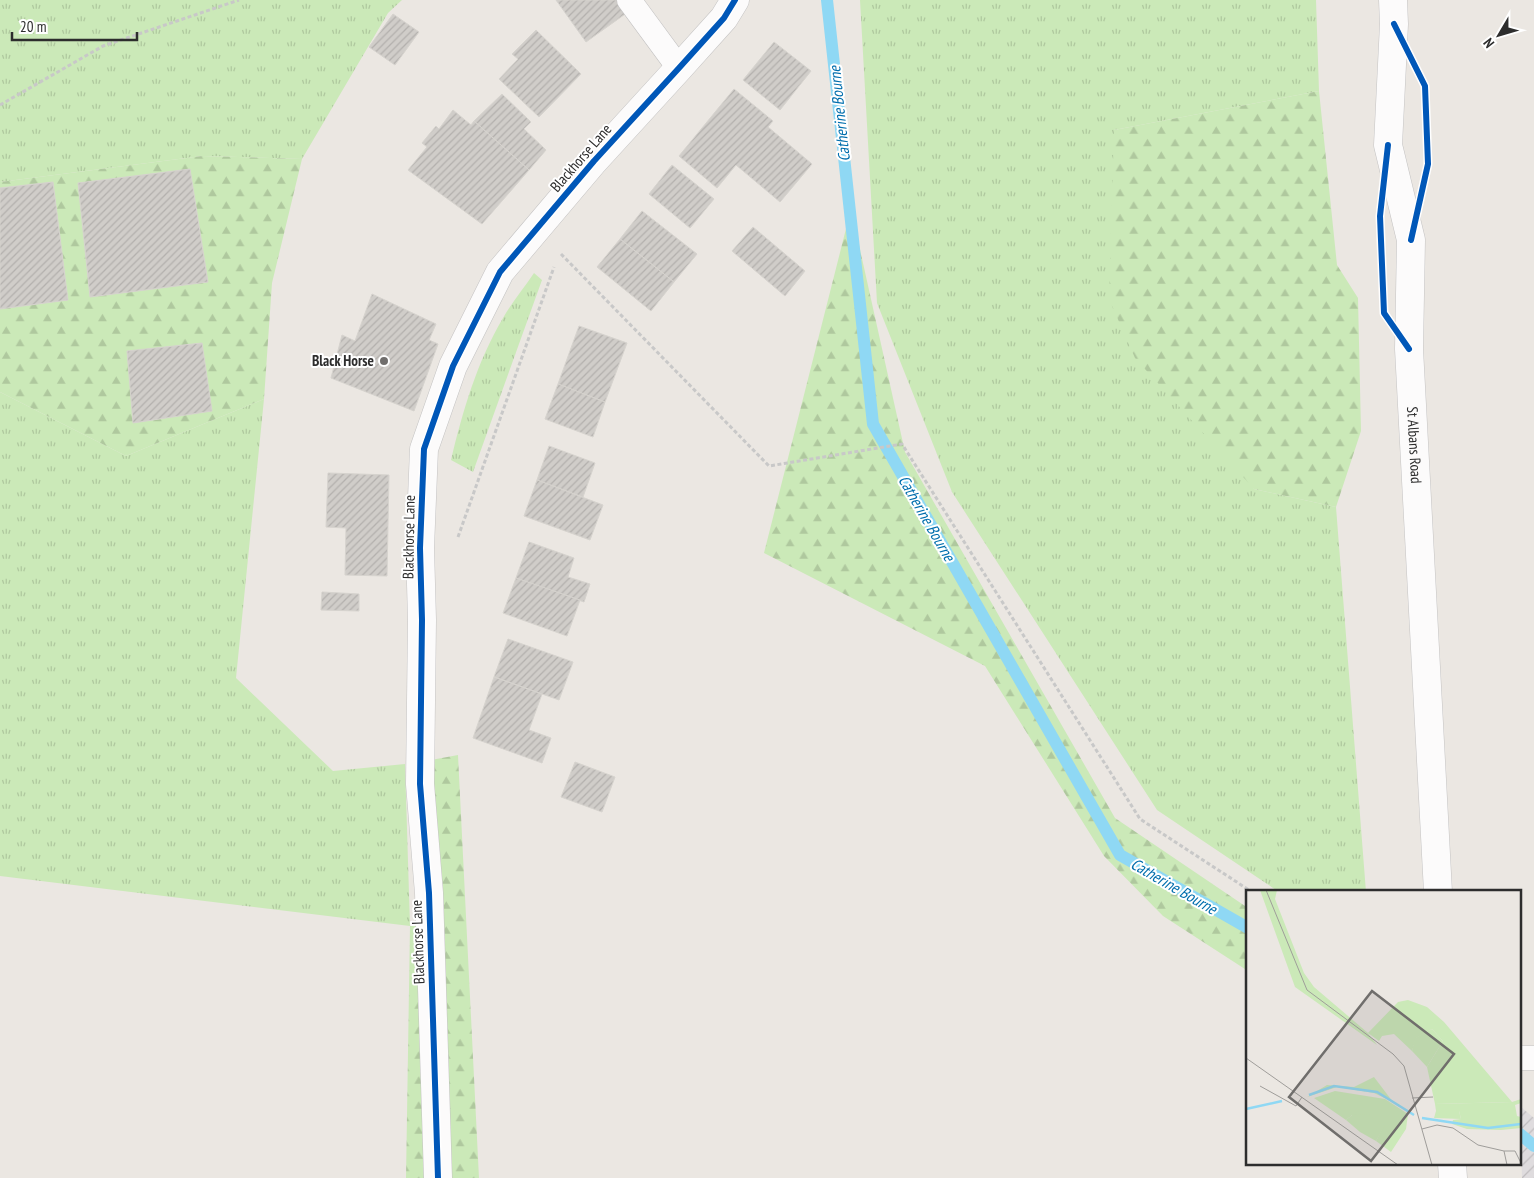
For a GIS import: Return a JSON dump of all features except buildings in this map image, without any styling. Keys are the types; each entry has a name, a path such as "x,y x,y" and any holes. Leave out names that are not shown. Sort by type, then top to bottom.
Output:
{"street":[{"name":"Blackhorse Lane","path":"438,1178 429,893 420,784 422,620 420,548 424,449 453,366 500,272 594,161 724,18 735,0"},
{"name":"St Albans Road","path":"1393,0 1394,24 1388,145 1411,240 1409,349 1438,890"}],"lane":[{"path":"629,0 680,68"}],"path":[{"path":"0,105 103,46 239,0"},
{"path":"456,542 559,252 769,466 902,444 1140,819 1249,890"}],"shaded area":[{"path":"1522,1108 1534,1118 1534,1178 1522,1178"}],"green space":[{"path":"0,0 402,0 388,13 302,159 202,156 0,182"},
{"path":"860,0 1316,0 1319,91 1114,130 1254,489 1336,507 1366,890 1276,890 1157,810 952,492 877,303"},
{"path":"1319,91 1337,265 1358,298 1361,431 1336,507 1254,489 1135,358 1109,299 1114,130"},
{"path":"202,156 302,159 272,283 264,399 126,456 0,392 0,182"},
{"path":"851,209 905,452 1115,818 1246,907 1246,970 1163,916 1104,856 985,666 764,553"},
{"path":"534,273 542,280 473,472 451,460 466,405 478,369 494,335 510,306"},
{"path":"0,392 126,456 264,399 236,678 333,771 405,764 410,926 0,876"},
{"path":"458,755 479,1178 406,1178 410,926 440,925 431,760"}],"waterway":[{"name":"Catherine Bourne","path":"827,0 873,424 1120,855 1246,927"},
{"name":"Catherine Bourne","path":"1522,1136 1534,1146"}],"cycle path":[{"path":"438,1178 429,893 420,784 422,620 420,548 424,449 453,366 500,272 594,161 724,18 735,0"},
{"path":"1394,24 1425,86 1428,164 1411,240"},
{"path":"1388,145 1380,216 1384,313 1409,349"}],"place":[{"name":"Black Horse","path":"384,361"}]}
